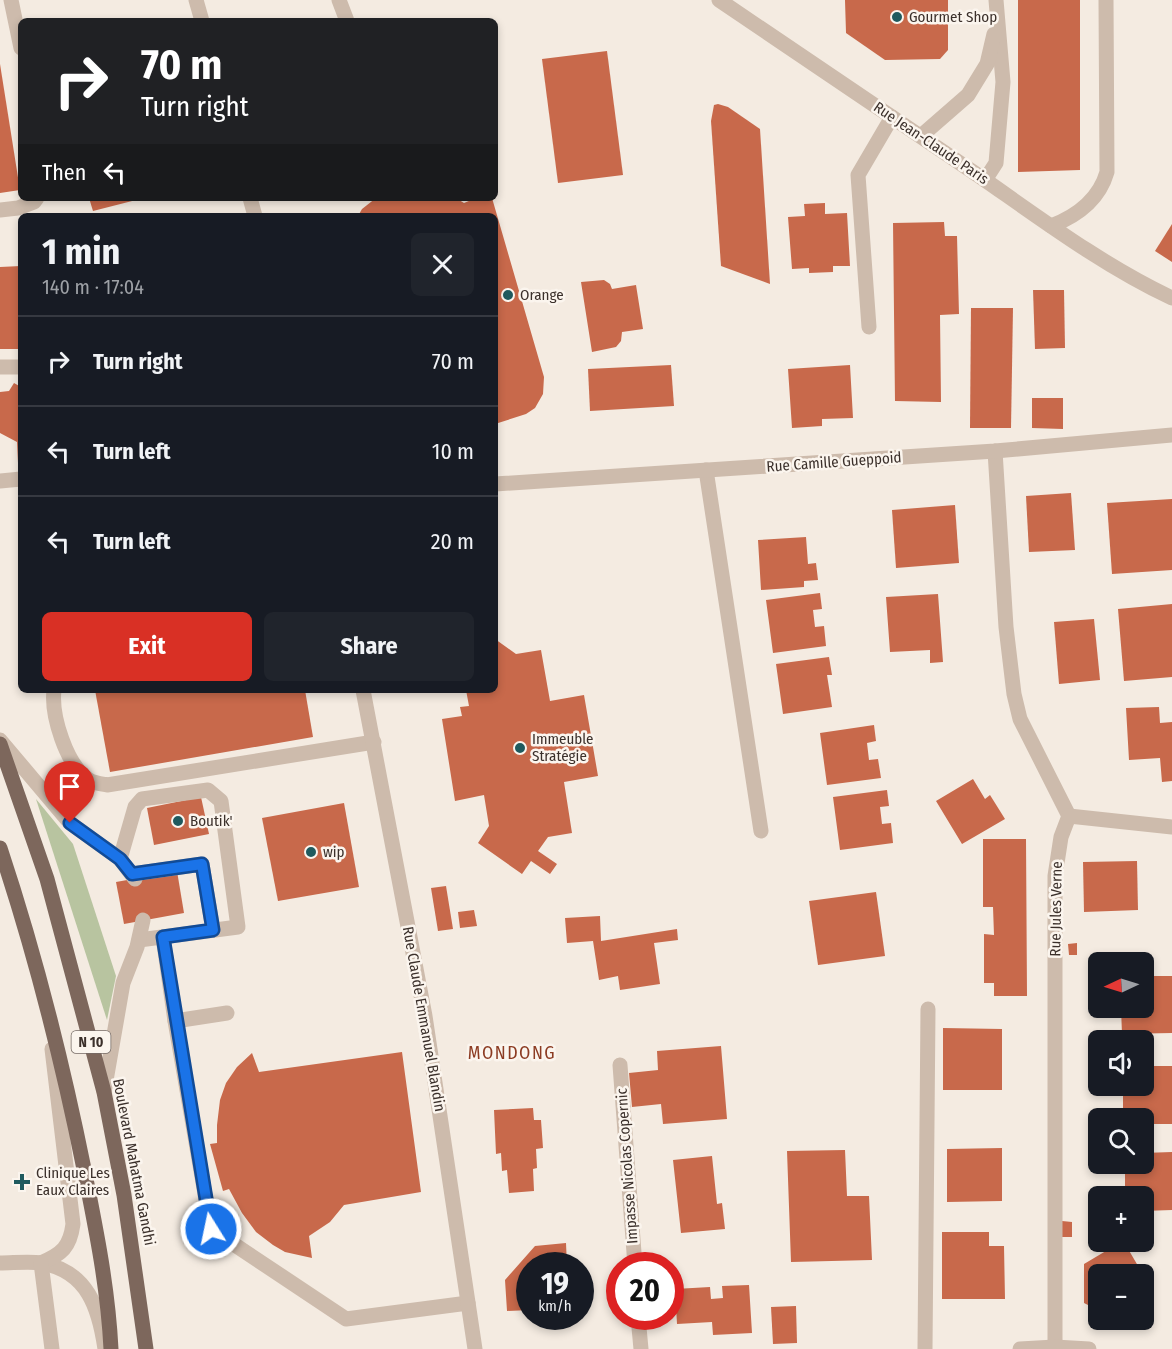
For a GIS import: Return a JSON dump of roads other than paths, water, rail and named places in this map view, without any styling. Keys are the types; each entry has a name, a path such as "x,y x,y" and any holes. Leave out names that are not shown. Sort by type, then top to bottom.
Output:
{"main road":[{"name":"Boulevard Mahatma Gandhi","path":"0,742 47,879 104,1092 124,1195 146,1349"},
{"name":"N 10","path":"0,848 28,934 65,1078 103,1268 111,1349"}],"street":[{"path":"11,0 18,34"},
{"path":"196,0 201,18"},
{"path":"339,0 346,18"},
{"name":"Rue Jean-Claude Paris","path":"719,0 1051,225 1144,285 1172,298"},
{"path":"985,180 996,163 1003,82 996,0"},
{"path":"1051,225 1067,219 1086,206 1096,195 1107,172 1106,0"},
{"path":"921,136 968,94 987,64 996,19"},
{"path":"869,327 858,175 892,117"},
{"path":"0,210 18,208 35,201"},
{"name":"Rue Jean-Claude Paris","path":"1144,285 1172,310"},
{"path":"0,367 18,367"},
{"name":"Rue Camille Gueppoid","path":"498,484 995,451 1172,435"},
{"path":"995,451 1006,627 1014,694 1020,719 1069,816 1172,827"},
{"path":"706,470 761,831"},
{"path":"0,481 18,479"},
{"path":"54,693 52,702 63,743 76,767 90,780 107,786 374,742"},
{"name":"Rue Claude Emmanuel Blandin","path":"364,693 425,1016 475,1349"},
{"path":"0,742 70,823 120,859 134,877 229,860"},
{"path":"120,859 135,807 141,799 208,790 221,801 237,927 138,940"},
{"name":"Rue Jules Verne","path":"1055,1347 1055,876 1061,837 1069,816"},
{"path":"202,864 213,930"},
{"path":"104,1092 123,983 143,920"},
{"path":"163,937 211,1229 346,1319 468,1303"},
{"path":"0,1263 41,1263 54,1258 66,1248 71,1239 73,1224 47,1008"},
{"path":"926,1349 928,1009"},
{"path":"175,1021 227,1012"},
{"name":"Impasse Nicolas Copernic","path":"620,1065 634,1252"},
{"path":"41,1263 52,1349"},
{"path":"41,1263 75,1277 86,1289 96,1307 105,1349"},
{"path":"640,1330 641,1349"},
{"path":"1020,1349 1055,1347 1089,1349"}],"place":[{"name":"Gourmet Shop","path":"897,17"},
{"name":"Orange","path":"508,295"},
{"name":"Immeuble Stratégie","path":"520,748"},
{"name":"Boutik'","path":"178,821"},
{"name":"wip","path":"311,852"},
{"name":"Clinique Les Eaux Claires","path":"22,1182"}],"district":[{"name":"MONDONG","path":"512,1053"}]}
